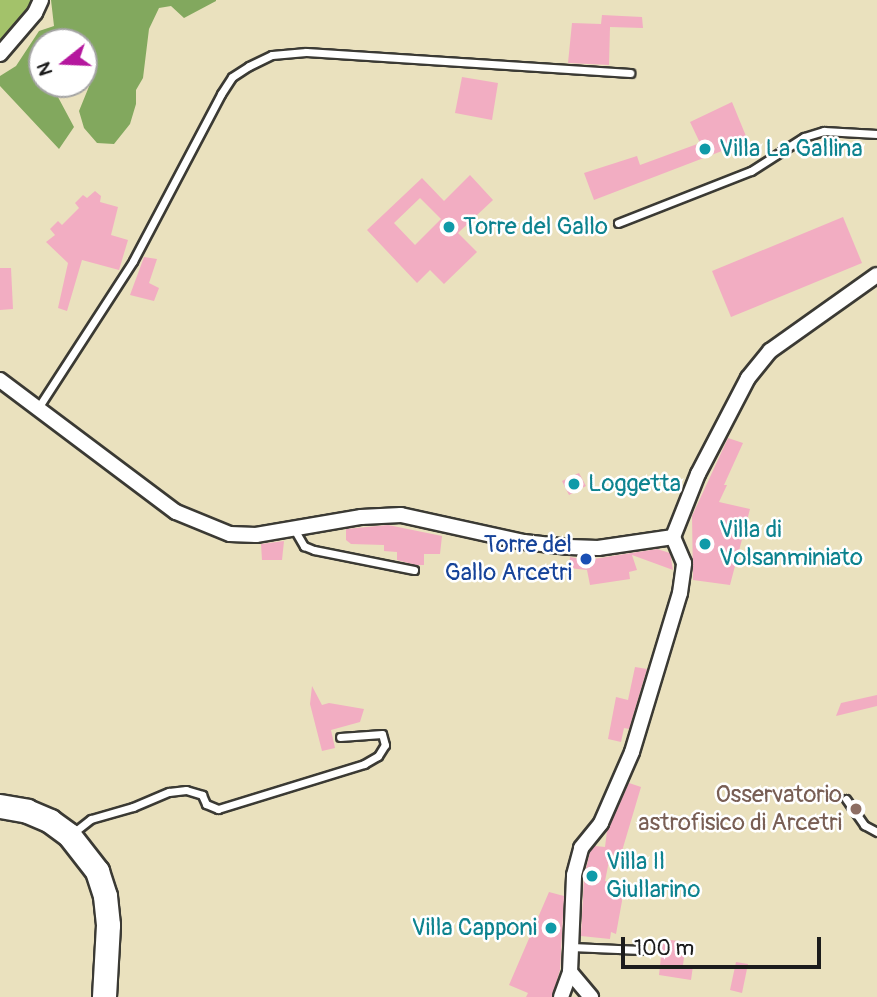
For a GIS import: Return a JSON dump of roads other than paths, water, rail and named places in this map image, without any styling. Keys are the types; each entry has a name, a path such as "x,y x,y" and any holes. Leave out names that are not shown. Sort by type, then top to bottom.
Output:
{"main road":[{"path":"0,806 27,811 69,835 97,871 105,896 108,925 104,997"}],"street":[{"path":"0,54 35,13 41,0"},
{"path":"561,997 570,972 574,875 581,848 601,822 632,752 680,593 684,564 673,537 698,474 748,378 770,351 877,275"},
{"path":"0,380 176,512 230,534 256,535 361,517 401,515 556,546 598,548 673,537"},
{"path":"570,972 591,997"}],"lane":[{"path":"38,408 133,261 221,94 232,77 249,66 272,55 306,52 630,72"},
{"path":"618,223 751,171 804,137 824,131 877,134"},
{"path":"294,528 304,546 314,550 414,570"},
{"path":"69,835 91,819 133,807 169,792 186,790 202,795 206,804 218,809 364,764 384,750 382,734 340,737"},
{"path":"846,799 863,825 877,832"},
{"path":"571,947 641,950"}],"place":[{"name":"Villa La Gallina","path":"705,149"},
{"name":"Torre del Gallo","path":"449,227"},
{"name":"Loggetta","path":"574,484"},
{"name":"Villa di Volsanminiato","path":"705,544"},
{"name":"Torre del Gallo Arcetri","path":"586,559"},
{"name":"Osservatorio astrofisico di Arcetri","path":"856,809"},
{"name":"Villa Il Giullarino","path":"592,876"},
{"name":"Villa Capponi","path":"551,928"}]}
